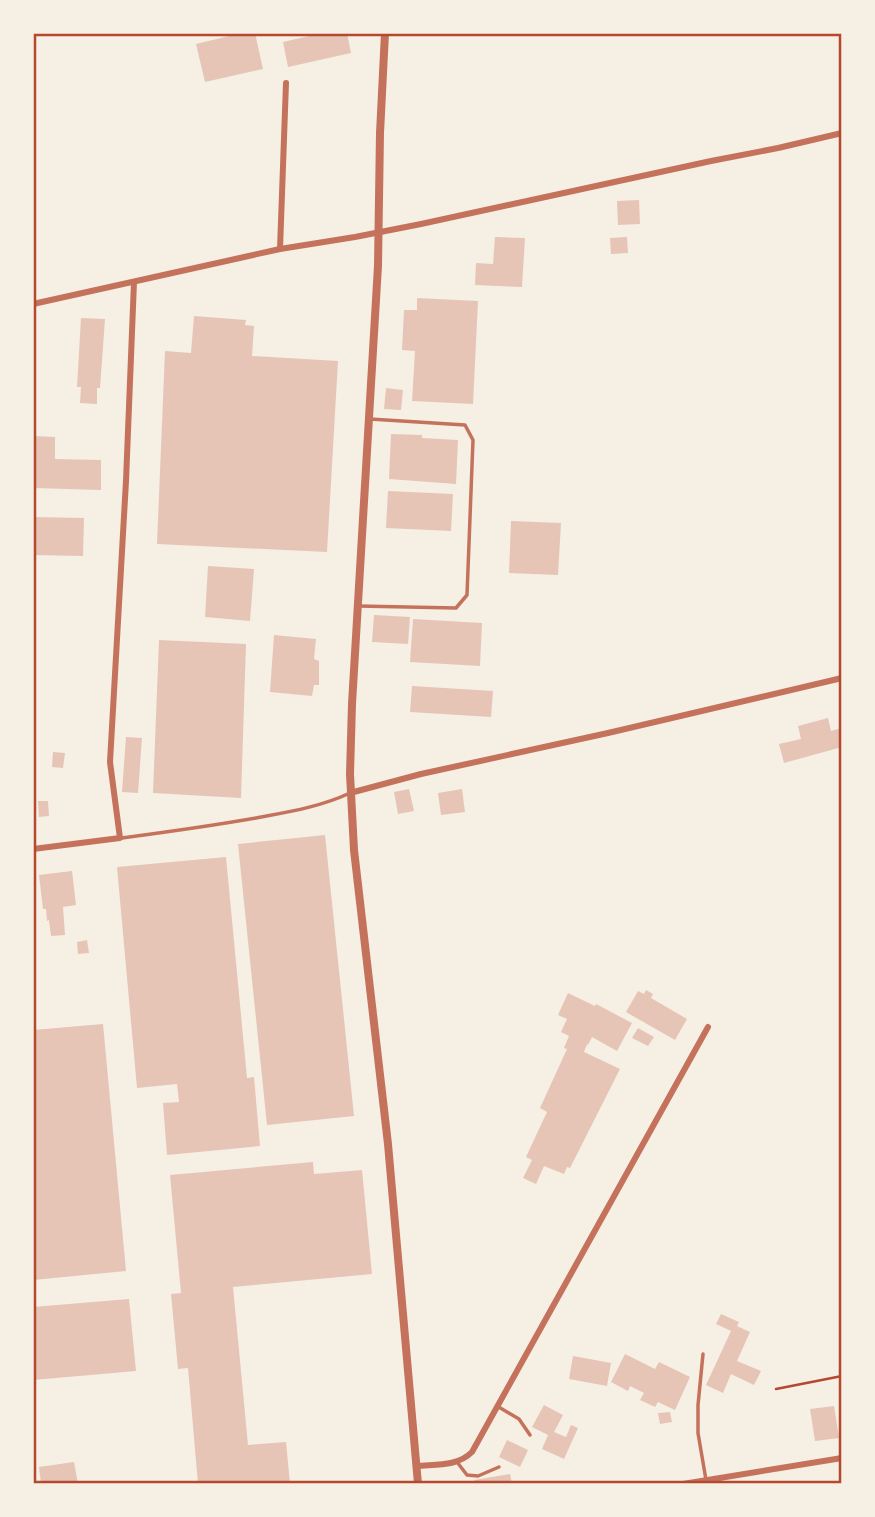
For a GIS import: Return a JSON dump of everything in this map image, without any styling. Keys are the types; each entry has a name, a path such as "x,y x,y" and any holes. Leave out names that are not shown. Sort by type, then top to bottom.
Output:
{"street":[{"path":"385,33 379,232 350,752 350,793 354,850 388,1144 418,1484"},
{"path":"281,249 286,83"},
{"path":"33,304 281,249 379,232 842,133"},
{"path":"33,849 120,838 110,762 134,282"},
{"path":"350,793 421,774 842,678"},
{"path":"416,1466 457,1462 472,1452 708,1027"},
{"path":"683,1484 842,1458"}],"lane":[{"path":"358,606 456,608 467,596 473,440 465,425 369,419"},
{"path":"120,838 277,814 320,805 350,793"},
{"path":"703,1354 698,1433 706,1480"},
{"path":"497,1406 519,1419 530,1435"},
{"path":"457,1462 467,1475 478,1476 499,1467"}],"path":[{"path":"776,1389 842,1376"}],"building":[{"path":"242,33 255,33 263,69 205,82 196,44"},
{"path":"323,33 347,33 351,53 288,67 283,42"},
{"path":"639,200 640,224 618,225 617,201"},
{"path":"495,237 525,238 522,287 475,285 476,263 493,264"},
{"path":"627,237 628,253 611,254 610,238"},
{"path":"417,298 478,301 473,404 412,401 415,351 402,350 404,310 417,310"},
{"path":"194,316 246,320 245,325 254,326 252,356 338,361 327,552 157,544 165,351 191,353"},
{"path":"81,318 105,319 97,404 80,403 81,387 77,387"},
{"path":"386,388 403,390 401,410 384,409"},
{"path":"391,434 458,440 456,484 389,479"},
{"path":"33,436 55,437 55,459 101,460 101,490 33,488"},
{"path":"388,491 453,494 451,531 386,528"},
{"path":"33,517 84,518 83,556 33,555"},
{"path":"511,521 561,523 558,575 509,573"},
{"path":"208,566 254,569 250,621 205,617"},
{"path":"374,615 410,617 408,644 372,642"},
{"path":"413,619 482,623 480,666 410,662"},
{"path":"274,635 316,639 314,659 319,661 319,685 314,685 312,696 270,692"},
{"path":"159,640 246,644 241,798 153,793"},
{"path":"412,686 493,691 491,717 410,712"},
{"path":"828,718 831,731 842,728 842,747 784,763 779,744 801,739 798,726"},
{"path":"126,737 142,738 138,793 122,792"},
{"path":"53,752 65,753 63,768 52,767"},
{"path":"409,789 414,811 398,814 394,792"},
{"path":"462,789 465,812 441,815 438,793"},
{"path":"38,801 48,801 49,816 39,817"},
{"path":"325,835 354,1116 267,1125 238,844"},
{"path":"226,857 247,1078 254,1077 260,1146 167,1155 163,1103 179,1102 177,1084 137,1088 117,867"},
{"path":"72,871 76,905 63,907 65,935 51,936 46,909 43,909 39,875"},
{"path":"87,940 89,953 78,954 77,942"},
{"path":"646,990 653,994 651,998 687,1019 675,1040 626,1012 638,991 644,994"},
{"path":"568,993 632,1023 617,1051 592,1037 587,1044 584,1052 620,1069 570,1168 567,1167 564,1174 544,1166 536,1184 523,1178 532,1160 526,1157 547,1112 540,1108 567,1049 564,1048 569,1036 561,1032 567,1019 558,1015"},
{"path":"103,1024 126,1271 33,1280 33,1030"},
{"path":"638,1028 654,1037 648,1046 632,1038"},
{"path":"313,1162 314,1174 362,1170 372,1274 233,1287 248,1445 286,1442 290,1484 198,1484 188,1368 178,1369 171,1294 181,1293 170,1175"},
{"path":"129,1299 136,1371 33,1380 33,1307"},
{"path":"721,1314 739,1322 737,1326 750,1332 737,1361 761,1371 754,1385 731,1374 723,1393 706,1385 731,1331 716,1324"},
{"path":"625,1354 655,1369 659,1362 690,1377 675,1410 658,1402 655,1407 640,1400 644,1393 630,1386 628,1391 611,1382"},
{"path":"573,1356 611,1363 607,1386 569,1379"},
{"path":"544,1405 563,1415 554,1432 566,1437 571,1425 578,1428 564,1459 542,1449 548,1435 532,1427"},
{"path":"834,1406 839,1438 815,1441 810,1409"},
{"path":"670,1412 672,1422 660,1424 658,1413"},
{"path":"507,1440 528,1450 520,1467 499,1457"},
{"path":"74,1462 78,1484 41,1484 39,1467"},
{"path":"510,1474 512,1484 475,1484 474,1480"}]}
